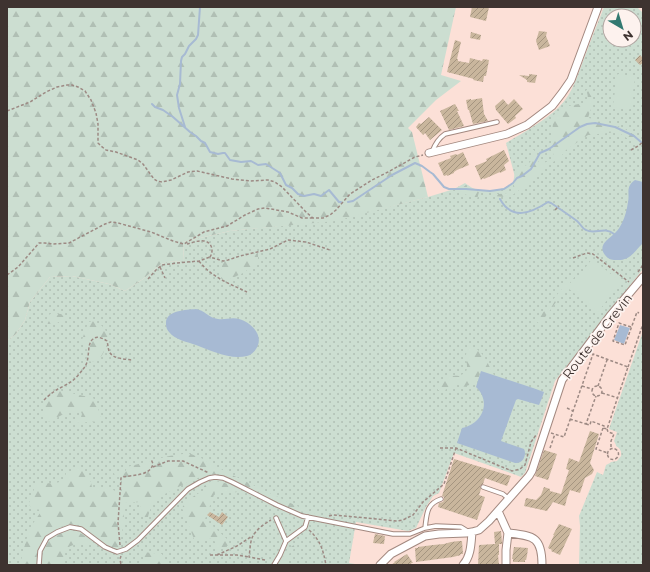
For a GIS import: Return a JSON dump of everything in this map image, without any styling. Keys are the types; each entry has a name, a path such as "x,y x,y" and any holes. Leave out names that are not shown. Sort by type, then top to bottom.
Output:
{"street":[{"path":"431,152 508,134 527,125 552,106 571,80 598,7"},
{"name":"Route de Crevin","path":"471,533 484,526 529,476 532,471 562,380 610,316 643,277"},
{"path":"498,511 508,533 506,565"},
{"path":"380,565 392,554 425,536 471,533 469,556 463,565"},
{"path":"508,533 528,536 535,540 541,552 542,565"}],"lane":[{"path":"431,152 440,137 445,134 496,122"},
{"path":"39,565 40,551 47,538 56,532 70,527 81,529 105,547 117,552 122,551 138,540 188,489 209,478 223,478 228,480 302,516 393,534 410,534 425,528 436,526 461,527 471,533"},
{"path":"483,487 503,494 509,499"},
{"path":"425,528 426,515 429,506 435,501 441,499"},
{"path":"274,565 286,541 306,527 308,517"},
{"path":"276,518 286,541"}],"path":[{"path":"7,111 30,102 57,87 72,85 78,87 85,91 91,100 96,113 98,124 98,142 101,146 106,150 138,160 157,181 162,182 171,180 188,172 196,171 232,179 250,181 268,180 275,182 282,187 307,214 313,218"},
{"path":"631,150 643,142"},
{"path":"184,244 204,232 227,226 258,209 265,208 288,212 302,218 323,218 336,210 350,194 372,180 415,157 431,152"},
{"path":"555,210 559,206"},
{"path":"7,275 18,267 39,243 69,244 105,224 112,222 151,232 184,244 204,241 207,242 213,249 213,253 210,257"},
{"path":"148,279 160,267 166,264 199,261 210,257 223,261 270,249 288,240 306,242 330,250"},
{"path":"573,258 587,253 593,254 629,282"},
{"path":"199,261 203,267 219,279 247,292"},
{"path":"160,267 165,278"},
{"path":"631,327 620,323 613,341 625,345 637,312 638,313"},
{"path":"607,429 643,324"},
{"path":"44,400 57,390 70,383 84,368 88,363 90,344 93,339 104,339 107,341 109,351 113,356 132,360"},
{"path":"440,448 456,448 509,470 514,471 520,469 526,465 531,442 536,436 536,433 555,434 564,437 593,354 628,366"},
{"path":"598,386 607,359"},
{"path":"582,386 592,389 598,386"},
{"path":"598,386 602,392 618,398"},
{"path":"592,389 591,391 596,396"},
{"path":"586,424 596,396 602,392"},
{"path":"567,408 573,411"},
{"path":"570,418 590,425 591,421 604,426 603,428 614,434 611,441 611,449 608,452"},
{"path":"603,428 596,448 608,452"},
{"path":"550,448 555,434"},
{"path":"327,520 333,515 397,521 411,517 415,514 422,502 445,482 456,448"},
{"path":"608,452 610,459 617,458 617,451 611,449"},
{"path":"151,459 153,467"},
{"path":"121,565 120,559 122,551 119,541 118,523 121,478 143,474 153,467 168,461 183,461 210,473"},
{"path":"217,555 240,544 254,534 264,524 276,518"},
{"path":"306,527 315,535 320,543 326,565"},
{"path":"249,557 251,540 254,534"},
{"path":"210,555 237,555 266,560"}],"green space":[{"path":"7,7 456,7 441,75 461,81 436,100 408,128 412,132 428,197 335,221 230,231 183,242 184,261 167,262 161,264 143,279 125,291 109,284 72,276 50,277 30,302 25,320 16,334 7,341"},
{"path":"637,7 638,8 604,8"},
{"path":"602,12 602,48 642,48 642,12 643,269 555,381 525,473 521,477 454,453 439,493 433,496 416,528 408,531 356,522 349,563 361,565 7,565 7,341 16,334 25,320 30,302 50,277 72,276 109,284 125,291 143,279 161,264 167,262 184,261 183,242 230,231 335,220 428,197 454,189 465,183 470,187 484,191 493,191 506,187 513,183 515,177 506,143 559,107 568,96 575,83"},
{"path":"618,74 634,77 635,79 630,109 628,110 613,106"},
{"path":"586,90 590,90 592,98 588,118 602,120 625,129 639,138 641,144 638,146 618,132 588,135 566,150 559,159 549,164 540,175 511,196 494,196 494,194 502,194 515,190 513,183 516,167 526,165 531,161 532,150 534,150 540,165 554,158 552,147 553,116 564,108 585,103 588,97"},
{"path":"465,186 479,192 477,199 457,191"},
{"path":"258,253 258,262 243,273 226,281 220,275 223,261"},
{"path":"592,259 621,282 598,312 569,289"},
{"path":"573,275 575,276 540,324 536,321"},
{"path":"52,313 61,314 66,318 57,323 48,324 46,322 49,315"},
{"path":"93,321 103,327 109,338 100,358 93,362 88,361 89,351 82,340 89,322"},
{"path":"643,331 643,565 579,565 579,516 597,472 603,475 606,465 617,461 621,456 620,450 614,441 617,432 609,429"},
{"path":"470,347 475,348 482,354 494,375 481,371 477,382 461,388 457,383 449,390 438,390 438,385 445,379 465,373 467,370 466,353"},
{"path":"57,390 93,398 96,402 102,421 76,423 75,422 81,417 82,414 81,412 73,411 49,422 44,417 46,398"},
{"path":"191,454 201,458 230,474 305,510 320,515 319,518 303,514 277,503 233,479 218,474 207,475 192,480 157,498 151,507 148,517 144,517 141,514 141,502 125,503 122,535 119,536 121,548 114,549 109,547 80,525 75,524 54,530 45,536 38,549 36,565 20,565 30,528 42,510 32,508 29,503 36,484 62,481 65,478 66,473 75,469 81,469 91,482 92,488 100,489 106,486 117,492 122,491 122,481 119,477 115,476 114,473 125,473 127,467 169,456"},
{"path":"214,481 228,484 241,490 232,493 215,492 205,519 228,540 229,545 217,551 213,539 198,541 194,539 182,508 189,500 204,490 204,486"},
{"path":"67,531 75,531 82,534 90,541 89,545 76,544 70,546 65,552 61,565 41,565 43,552 51,539"},
{"path":"300,540 301,541 289,554 285,565 279,565 286,551"},
{"path":"143,552 162,554 166,565 145,565"}],"water":[{"path":"635,180 643,182 643,243 634,253 625,259 614,260 606,256 602,248 605,242 617,231 622,223 627,207 628,190 630,185"},
{"path":"196,309 215,318 236,318 248,323 258,335 259,339 256,349 247,356 228,356 182,340 175,337 168,331 166,324 167,319 172,313 182,310"},
{"path":"620,325 630,328 624,344 614,340"},
{"path":"481,371 544,392 539,405 518,399 516,400 501,441 524,449 524,459 518,463 457,443 462,428 475,422 484,406 481,393 476,387"}],"building":[{"path":"472,7 489,7 486,21 470,17"},
{"path":"539,31 547,32 546,36 550,46 539,50 536,41"},
{"path":"471,32 481,35 480,40 470,38"},
{"path":"455,40 461,42 457,59 458,61 469,63 470,58 482,61 483,59 489,60 486,76 484,76 483,82 447,72"},
{"path":"640,55 643,58 643,63 640,65 635,60"},
{"path":"529,74 537,75 535,83 527,82 527,80 519,75 529,76"},
{"path":"482,98 484,114 488,121 473,124 466,100"},
{"path":"503,99 508,105 514,99 523,109 515,116 516,118 508,124 496,110 495,106"},
{"path":"455,104 464,126 449,130 440,111"},
{"path":"429,117 442,130 430,140 425,133 423,135 416,127 419,123 421,124"},
{"path":"504,150 509,161 504,165 506,170 481,180 475,166 487,161 486,159"},
{"path":"463,152 469,165 457,170 454,173 444,176 438,163 451,158 450,156"},
{"path":"590,431 599,434 590,463 594,470 592,474 585,478 580,493 570,490 565,506 553,502 547,511 524,506 526,498 536,500 541,495 544,487 550,489 550,491 561,494 569,470 566,469 569,458 579,462"},
{"path":"544,450 557,454 548,480 535,476"},
{"path":"454,459 511,476 507,486 485,478 483,484 480,486 481,489 479,495 485,497 477,520 438,507 439,503 443,502 444,500 444,497 442,496"},
{"path":"210,512 219,517 222,512 228,517 222,525 207,515"},
{"path":"559,524 572,529 560,555 548,548"},
{"path":"501,531 502,544 499,544 499,565 478,565 479,545 495,544 494,532"},
{"path":"375,534 385,536 384,544 373,543"},
{"path":"462,541 463,554 460,554 461,555 416,562 415,548"},
{"path":"514,547 528,548 525,562 513,562"},
{"path":"407,554 413,563 411,563 412,565 391,565 394,562"}],"waterway":[{"path":"185,127 179,108 177,95 180,84 181,61 189,46 198,35 200,7"},
{"path":"152,104 173,117 205,143 210,152 218,154 225,153 230,160 241,162 251,161 258,165 266,164 280,173 286,185 298,194 304,196 314,194 321,196 329,190 339,202 341,202"},
{"path":"348,202 353,201 392,175 415,163 433,174 444,187 449,189 490,191 504,189 531,169 540,153 549,149 580,127 587,124 595,123 615,127 634,136 641,142"},
{"path":"500,199 505,206 516,213 529,212 548,202 577,221 582,228 593,232 607,231 614,234"}]}
